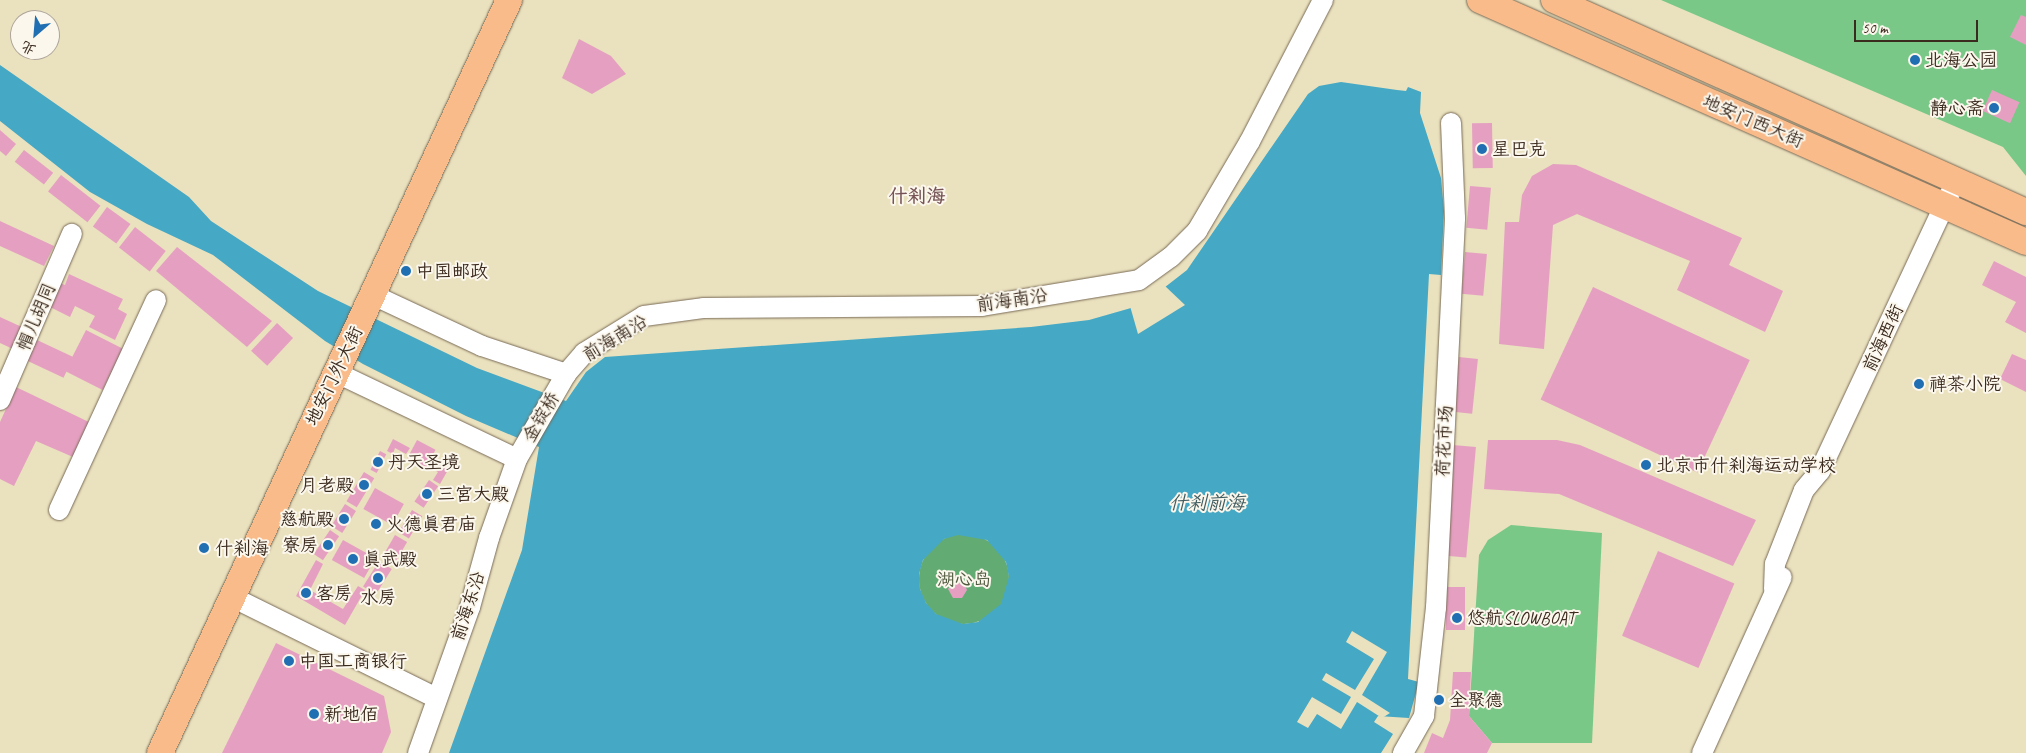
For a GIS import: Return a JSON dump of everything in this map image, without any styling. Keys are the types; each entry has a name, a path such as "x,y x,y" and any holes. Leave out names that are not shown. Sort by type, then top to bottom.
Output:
{"main road":[{"name":"地安门外大街","path":"160,753 509,0"},
{"name":"地安门西大街","path":"1480,0 2026,242"},
{"name":"地安门西大街","path":"1554,0 2026,212"}],"street":[{"name":"前海南沿","path":"566,374 584,353 644,316 704,308 982,306 1139,280 1171,257 1197,231 1250,141 1322,0"},
{"name":"荷花市场","path":"1403,753 1424,716 1436,608 1454,218 1451,123"},
{"name":"前海西街","path":"1702,753 1774,589 1775,564 1804,490 1820,471 1956,181"},
{"name":"帽儿胡同","path":"0,400 72,234"},
{"path":"373,296 482,346 566,374"},
{"path":"59,510 156,300"},
{"path":"337,372 517,459"},
{"name":"金锭桥","path":"517,459 566,374"},
{"name":"前海东沿","path":"418,753 436,698 470,608 489,538 517,459"},
{"path":"232,597 436,698"}],"green space":[{"name":"北海公园","path":"1661,0 2026,0 2026,176 2003,147"},
{"path":"1511,525 1602,533 1592,743 1492,743 1469,716 1479,555 1488,540"},
{"name":"湖心岛","path":"964,534 973,535 989,542 1001,554 1008,570 1008,588 1001,604 989,616 973,623 964,624 955,623 939,616 927,604 920,588 919,579 920,570 927,554 939,542 955,535"}],"water":[{"name":"什刹前海","path":"0,65 189,197 211,221 318,291 477,368 566,401 586,372 605,357 1031,327 1089,320 1131,308 1151,298 1187,270 1308,94 1319,86 1341,82 1406,91 1408,87 1421,92 1420,113 1441,178 1444,211 1441,275 1429,274 1408,679 1419,682 1409,718 1378,716 1374,722 1393,734 1381,753 449,753 522,550 539,447 466,416 363,364 325,341 213,255 147,224 90,192 0,121","holes":["958,535 987,540 1006,562 1009,577 1001,604 978,622 963,624 936,614 926,603 920,589 919,574 923,560 944,539"]}],"pier":[{"path":"1165,286 1185,305 1138,334 1130,306"},
{"path":"1352,631 1387,652 1362,695 1390,713 1382,718 1357,702 1341,729 1317,714 1308,728 1297,722 1312,697 1341,714 1351,697 1322,680 1326,673 1355,690 1374,659 1346,642"}],"building":[{"path":"2021,15 2026,17 2026,45 2010,37"},
{"path":"579,39 611,56 626,74 592,94 562,78"},
{"path":"1992,90 2019,102 2010,123 1983,111"},
{"path":"1472,123 1492,123 1493,168 1473,168"},
{"path":"0,130 16,144 6,156 0,151"},
{"path":"24,150 53,173 44,185 15,162"},
{"path":"1553,164 1576,165 1742,238 1729,265 1783,291 1765,332 1677,290 1690,261 1577,214 1553,225 1544,349 1499,344 1505,222 1519,222 1522,195 1532,176"},
{"path":"61,175 100,206 87,222 48,192"},
{"path":"1470,186 1491,188 1487,230 1466,228"},
{"path":"107,207 130,224 116,243 93,226"},
{"path":"0,221 54,246 44,266 0,246"},
{"path":"135,227 166,251 150,271 119,247"},
{"path":"177,247 272,321 247,347 156,271"},
{"path":"1465,252 1487,254 1483,296 1461,294"},
{"path":"1994,261 2026,277 2026,333 2005,322 2016,302 1982,285"},
{"path":"69,274 123,299 118,309 127,314 115,340 89,327 95,316 75,306 70,317 46,305 57,282 65,285"},
{"path":"1593,287 1750,360 1697,472 1541,399"},
{"path":"0,317 24,328 13,349 0,343"},
{"path":"277,323 293,338 267,366 251,351"},
{"path":"86,330 123,349 103,390 65,371"},
{"path":"37,340 73,357 64,378 27,361"},
{"path":"2012,354 2026,360 2026,392 2000,379"},
{"path":"1459,357 1478,359 1472,414 1453,412"},
{"path":"16,387 91,423 73,457 36,441 14,486 0,479 0,422"},
{"path":"393,439 410,448 406,454 395,448 393,454 387,451"},
{"path":"417,440 436,450 425,469 407,459"},
{"path":"1488,440 1557,440 1580,445 1756,520 1733,566 1559,494 1484,489"},
{"path":"1453,445 1476,447 1466,558 1443,556"},
{"name":"丹天圣境","path":"380,451 386,454 377,473 370,470"},
{"path":"432,461 448,470 440,484 433,480 438,472 429,467"},
{"name":"月老殿","path":"364,472 374,478 357,507 346,501"},
{"name":"三宫大殿","path":"429,480 438,486 424,508 414,502"},
{"path":"375,488 404,504 392,525 363,509"},
{"name":"慈航殿","path":"345,504 356,511 342,533 331,526"},
{"path":"412,510 422,516 409,538 399,532"},
{"name":"寮房","path":"330,530 339,536 323,560 314,554"},
{"path":"395,535 407,542 394,565 382,558"},
{"name":"真武殿","path":"343,540 375,558 364,578 332,560"},
{"path":"1658,551 1734,583 1698,668 1622,636"},
{"name":"客房","path":"316,560 323,564 310,590 343,609 358,586 365,590 345,625 296,596"},
{"name":"水房","path":"379,561 392,569 376,594 363,586"},
{"path":"953,581 963,581 967,590 962,598 953,598 948,589"},
{"path":"1446,587 1465,587 1465,630 1446,630"},
{"name":"新地佰","path":"276,643 384,696 391,732 382,753 222,753"},
{"path":"1453,672 1471,672 1469,716 1492,743 1487,753 1424,753 1432,733 1443,738 1450,720"}],"place":[{"name":"北海公园","path":"1915,60"},
{"name":"静心斋","path":"1994,108"},
{"name":"星巴克","path":"1482,149"},
{"name":"中国邮政","path":"406,271"},
{"name":"禅茶小院","path":"1919,384"},
{"name":"丹天圣境","path":"378,462"},
{"name":"北京市什刹海运动学校","path":"1646,465"},
{"name":"月老殿","path":"364,485"},
{"name":"三宫大殿","path":"427,494"},
{"name":"慈航殿","path":"344,519"},
{"name":"火德真君庙","path":"376,524"},
{"name":"寮房","path":"328,545"},
{"name":"什刹海","path":"204,548"},
{"name":"真武殿","path":"353,559"},
{"name":"水房","path":"378,578"},
{"name":"客房","path":"306,593"},
{"name":"悠航SLOWBOAT","path":"1457,618"},
{"name":"中国工商银行","path":"289,661"},
{"name":"全聚德","path":"1439,700"},
{"name":"新地佰","path":"314,714"}],"district":[{"name":"什刹海","path":"917,197"}]}
